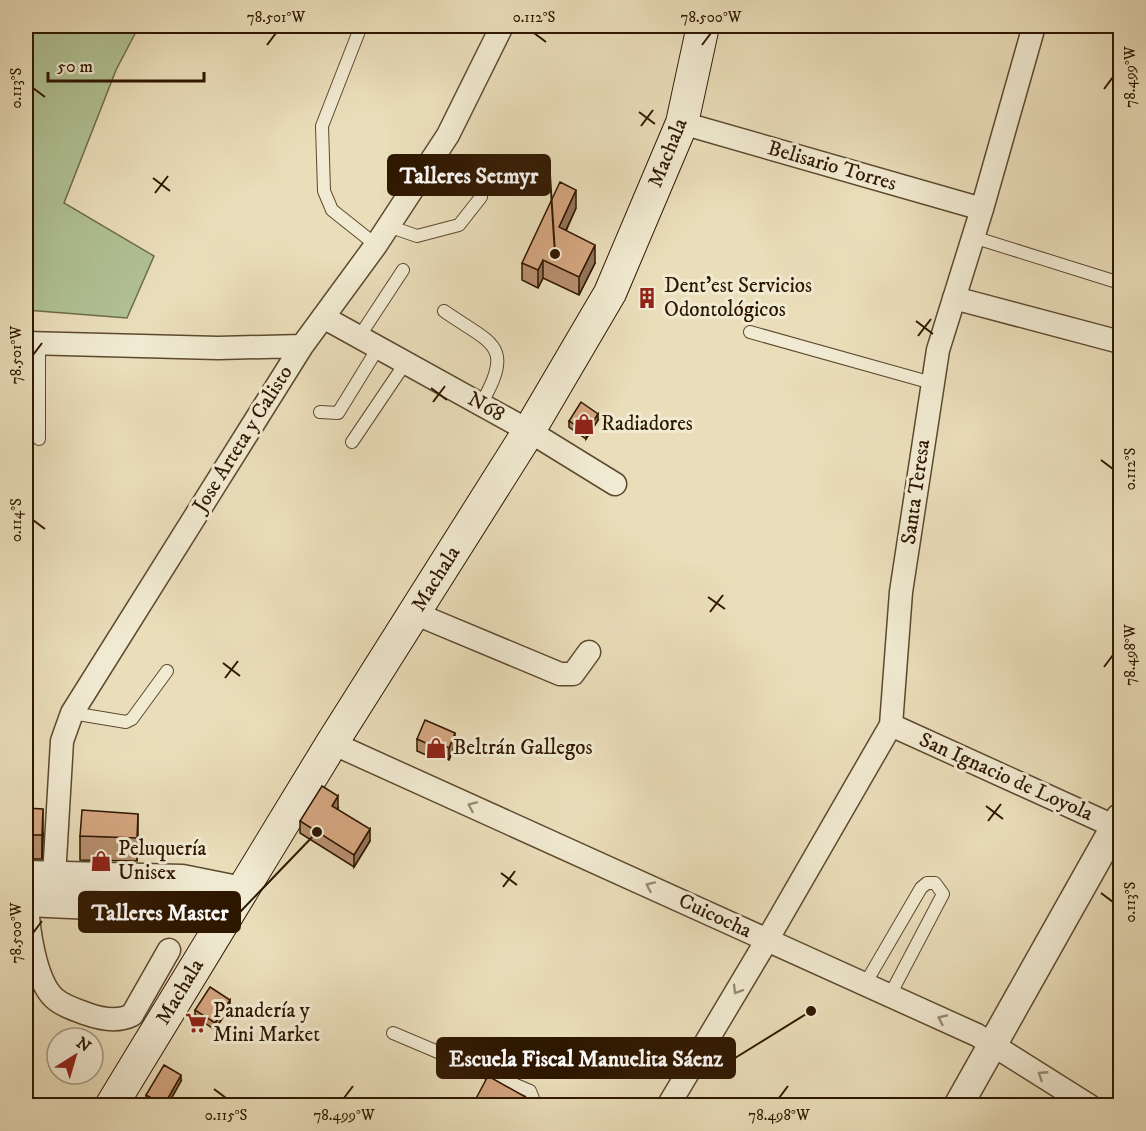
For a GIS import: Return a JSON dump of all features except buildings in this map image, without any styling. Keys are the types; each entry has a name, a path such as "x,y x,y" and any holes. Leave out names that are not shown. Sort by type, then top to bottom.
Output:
{"main road":[{"name":"Machala","path":"111,1106 332,743 529,431 610,293 682,123 703,26"}],"street":[{"name":"Jose Arteta y Calisto","path":"54,877 62,741 72,714 302,346 382,235 448,135 502,26"},
{"name":"Santa Teresa","path":"668,1106 768,940 891,725 901,592 938,350 982,209 1034,26"},
{"name":"Belisario Torres","path":"682,123 982,209"},
{"path":"954,298 1120,342"},
{"name":"N68","path":"323,317 529,431 615,484"},
{"path":"32,343 218,348 302,346"},
{"path":"414,613 560,674 573,674 589,652"},
{"name":"San Ignacio de Loyola","path":"891,725 1119,825"},
{"name":"Cuicocha","path":"332,743 890,995 994,1045 1090,1106"},
{"path":"958,1106 1119,825"},
{"path":"26,893 54,877 182,879 242,891"},
{"path":"26,893 182,909 223,921"},
{"path":"26,893 28,921 44,987 64,1005 91,1016 112,1019 132,1016 169,950"}],"lane":[{"path":"361,26 322,126 324,191 332,210 382,235 417,236 459,225 481,197"},
{"path":"973,237 1120,283"},
{"path":"320,412 338,413 403,270"},
{"path":"444,311 492,345 499,355 499,363 481,404"},
{"path":"750,332 932,383"},
{"path":"32,343 39,439"},
{"path":"352,442 406,362"},
{"path":"72,714 126,722 132,719 168,670"},
{"path":"865,984 921,888 927,883 935,883 943,894 890,995"},
{"path":"393,1033 530,1090 536,1106"}],"green space":[{"path":"26,26 139,26 116,70 64,203 154,256 127,318 26,310"}],"place":[{"name":"Talleres Setmyr","path":"555,254"},
{"name":"Dent'est Servicios Odontológicos","path":"647,298"},
{"name":"Radiadores","path":"584,424"},
{"name":"Beltrán Gallegos","path":"436,748"},
{"name":"Talleres Master","path":"317,832"},
{"name":"Peluquería Unisex","path":"101,861"},
{"name":"Escuela Fiscal Manuelita Sáenz","path":"811,1011"},
{"name":"Panadería y Mini Market","path":"196,1023"}]}
